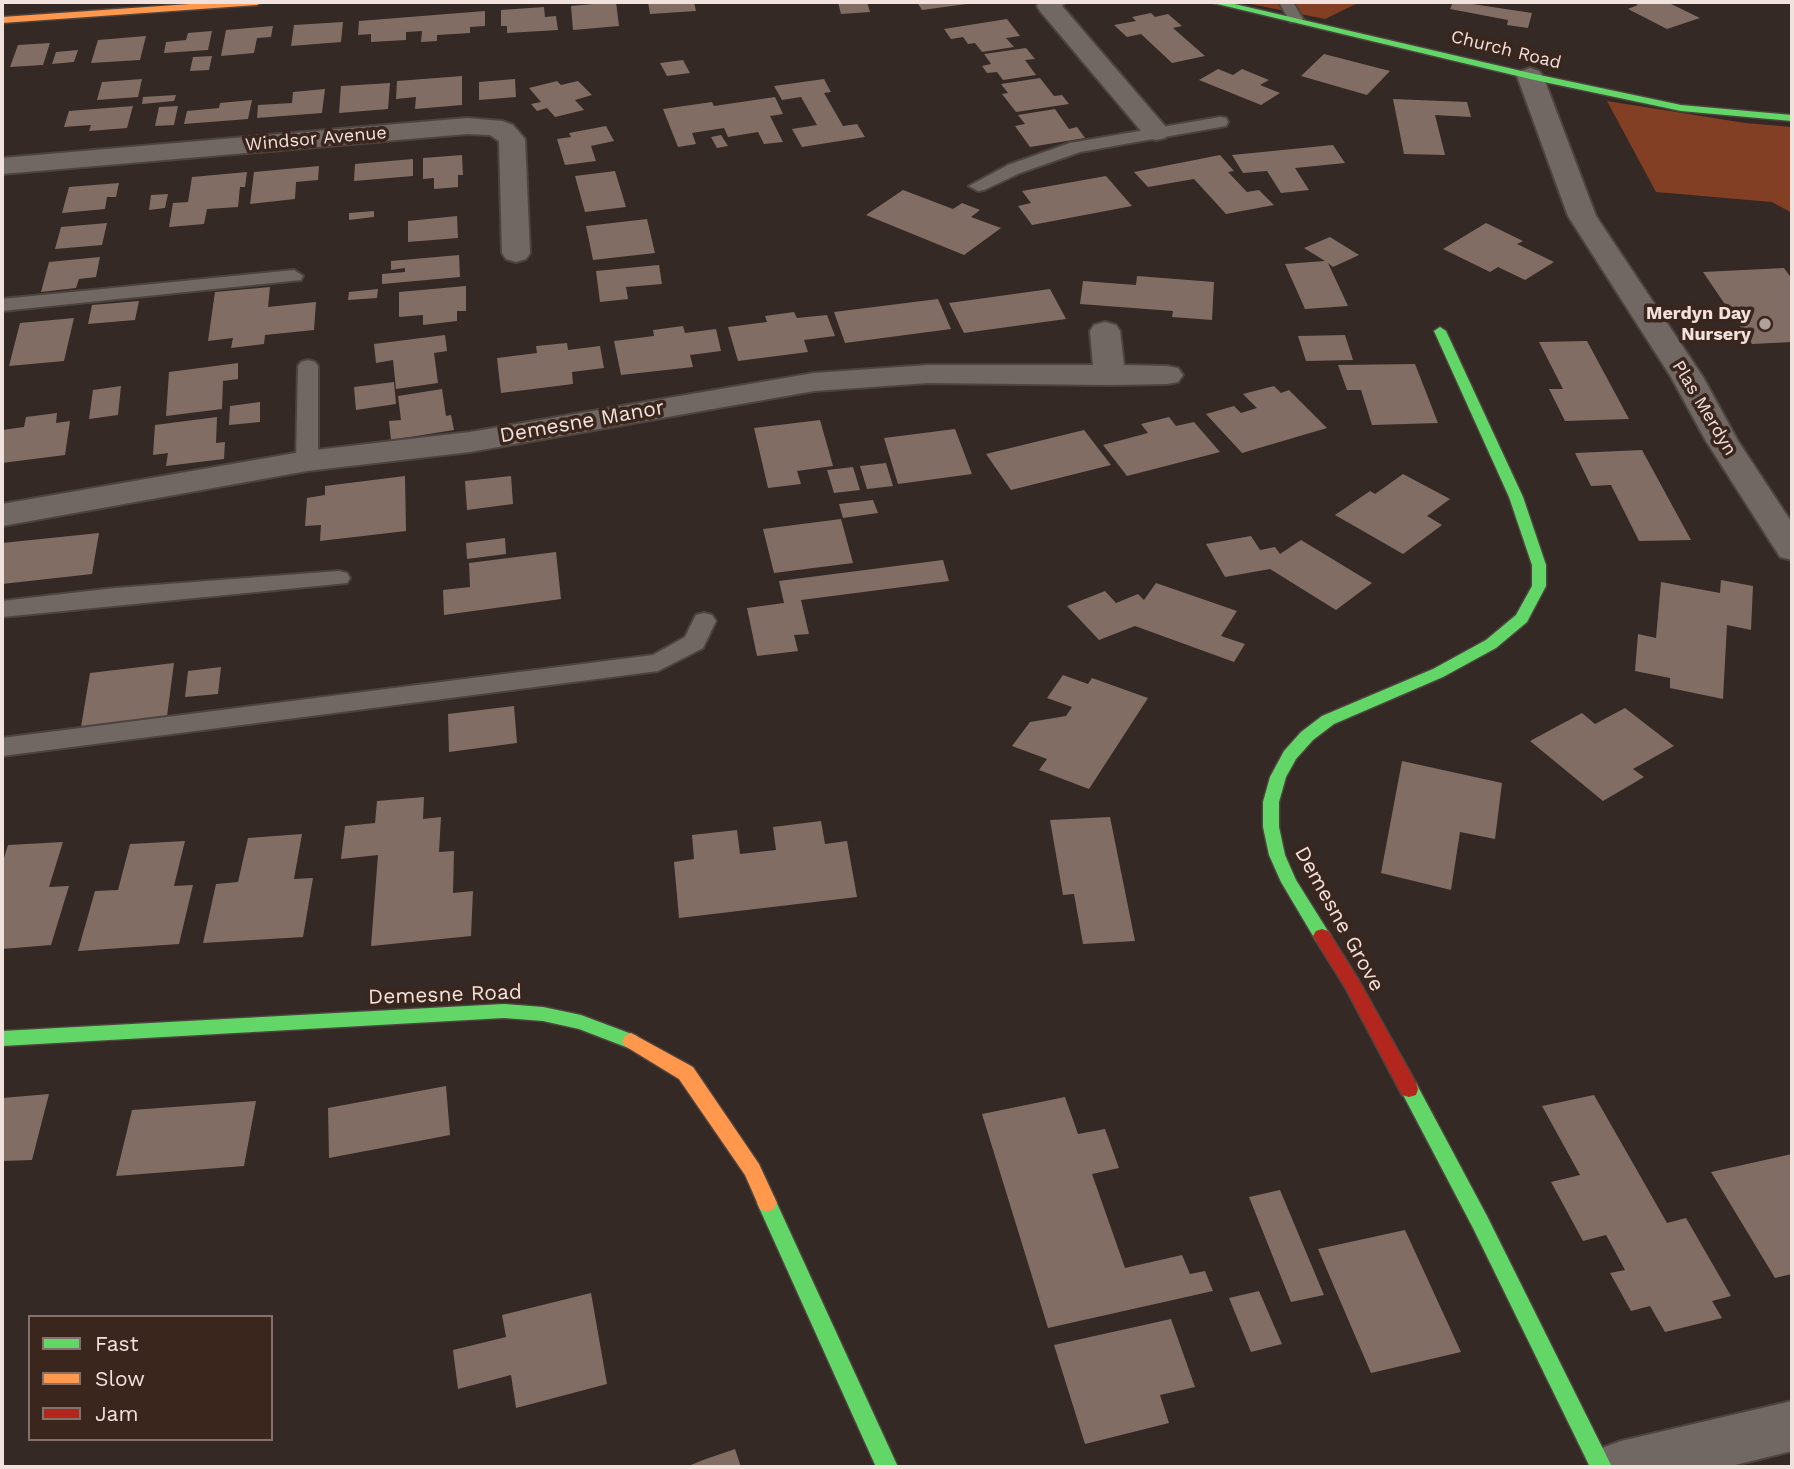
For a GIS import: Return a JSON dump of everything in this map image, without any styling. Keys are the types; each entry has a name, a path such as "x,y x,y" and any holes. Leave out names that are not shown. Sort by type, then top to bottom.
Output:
{"street":[{"path":"2,20 102,7 257,2"},
{"path":"1053,2 1049,6 1156,132"},
{"name":"Church Road","path":"1214,2 1530,76 1681,108 1792,118"},
{"name":"Plas Merdyn","path":"1530,76 1582,216 1687,377 1722,441 1792,549"},
{"name":"Windsor Avenue","path":"2,166 454,127 493,127 504,131 512,139 516,253"},
{"path":"1105,331 1110,376"},
{"name":"Demesne Grove","path":"1440,331 1516,497 1539,565 1539,586 1522,618 1491,644 1438,673 1328,720 1307,736 1290,755 1278,777 1271,802 1271,827 1277,855 1289,882 1352,984 1480,1222 1601,1467"},
{"name":"Demesne Manor","path":"2,515 307,461 470,442 814,382 928,374 1167,375"},
{"name":"Demesne Road","path":"2,1040 504,1011 543,1014 580,1022 617,1034 649,1049 685,1073 752,1170 887,1467"},
{"path":"1621,1467 1792,1426"}],"lane":[{"path":"1286,2 1295,19"},
{"path":"978,186 1014,169 1076,147 1220,122"},
{"path":"2,305 294,276"},
{"path":"307,461 308,366"},
{"path":"2,608 339,578"},
{"path":"2,747 658,663 695,642 704,621"}],"shaded area":[{"path":"1241,2 1360,2 1325,19"},
{"path":"1607,101 1745,123 1792,127 1792,213 1772,202 1656,192"}],"building":[{"path":"616,2 619,26 573,30 571,6"},
{"path":"648,2 694,2 696,11 650,14"},
{"path":"838,2 867,2 870,12 841,14"},
{"path":"917,2 974,2 974,3 922,10"},
{"path":"1453,2 1532,13 1528,28 1507,25 1508,20 1450,9"},
{"path":"1632,2 1667,2 1700,18 1667,29 1628,9 1638,5"},
{"path":"544,7 545,17 556,16 558,30 507,33 507,26 501,26 501,10"},
{"path":"485,11 485,26 470,27 470,33 437,35 437,41 421,42 422,31 406,32 406,40 371,42 371,34 358,35 359,21"},
{"path":"1151,13 1155,17 1168,14 1182,26 1173,28 1205,56 1172,63 1141,34 1127,37 1114,25 1136,21 1132,17"},
{"path":"1007,19 1020,36 1006,38 1014,47 982,52 975,43 968,44 963,37 951,39 944,29"},
{"path":"343,22 341,42 291,46 294,25"},
{"path":"273,26 271,37 257,38 254,53 221,56 226,30"},
{"path":"212,31 208,50 164,53 166,42 186,40 188,33"},
{"path":"146,36 140,60 91,63 98,40"},
{"path":"50,43 43,65 10,67 18,45"},
{"path":"1026,48 1035,59 1025,60 1036,75 1003,80 997,72 987,73 982,66 991,64 984,54"},
{"path":"78,50 74,62 52,64 56,52"},
{"path":"1324,54 1390,71 1367,95 1301,76"},
{"path":"212,56 209,70 190,71 193,57"},
{"path":"683,60 690,73 667,76 660,63"},
{"path":"1218,69 1233,75 1242,69 1269,80 1260,85 1280,93 1261,105 1199,80"},
{"path":"462,76 462,105 415,109 416,97 396,99 397,81"},
{"path":"1040,78 1054,96 1062,95 1069,104 1016,112 1002,94 1008,93 1001,84"},
{"path":"142,79 138,97 97,100 102,82"},
{"path":"515,79 516,97 479,100 479,82"},
{"path":"824,79 831,92 824,93 843,126 857,124 865,137 802,147 792,129 817,125 801,97 782,100 774,86"},
{"path":"557,81 561,85 578,81 592,95 575,100 584,110 555,117 547,108 537,111 531,104 541,102 529,88"},
{"path":"390,83 388,109 339,113 341,86"},
{"path":"325,89 322,113 257,118 258,105 292,103 293,92"},
{"path":"176,95 174,101 142,104 143,97"},
{"path":"775,97 783,114 770,116 783,142 764,144 758,132 728,137 724,128 692,133 696,144 678,147 663,109 712,102 714,106"},
{"path":"1393,99 1467,102 1471,117 1435,115 1445,155 1404,154"},
{"path":"252,100 248,119 184,124 187,111 219,108 220,103"},
{"path":"133,106 127,128 89,131 91,125 64,127 69,111"},
{"path":"178,106 174,125 155,126 159,107"},
{"path":"1055,109 1069,129 1077,127 1085,138 1030,147 1015,126 1025,124 1018,115"},
{"path":"606,126 614,141 591,146 596,161 565,165 557,139 571,137 569,133"},
{"path":"721,135 728,146 717,148 711,137"},
{"path":"1333,145 1345,163 1295,168 1309,190 1281,193 1267,171 1243,173 1232,155"},
{"path":"462,155 463,175 458,175 458,187 434,189 434,178 423,179 423,158"},
{"path":"1220,155 1234,171 1228,172 1247,192 1259,190 1274,205 1226,214 1194,179 1148,187 1134,172"},
{"path":"413,159 413,176 354,181 355,164"},
{"path":"319,166 318,180 296,182 295,199 250,204 254,172"},
{"path":"615,171 626,207 585,212 575,176"},
{"path":"247,172 245,187 240,187 238,207 207,209 204,224 169,227 173,203 188,202 192,177"},
{"path":"1106,176 1132,206 1032,225 1018,206 1031,203 1022,191"},
{"path":"119,183 116,197 107,197 105,209 62,213 69,187"},
{"path":"903,190 953,209 962,203 980,210 971,217 1001,228 964,255 866,215"},
{"path":"168,194 165,208 149,210 151,195"},
{"path":"374,211 374,217 349,220 349,213"},
{"path":"457,216 458,238 408,242 408,221"},
{"path":"647,219 655,253 593,260 586,226"},
{"path":"107,223 102,245 55,249 61,227"},
{"path":"1486,223 1523,241 1517,244 1554,262 1525,280 1498,267 1490,272 1443,249"},
{"path":"1330,237 1359,255 1333,267 1328,263 1348,306 1305,309 1285,264 1325,261 1304,248"},
{"path":"459,255 460,277 382,284 382,274 405,272 405,268 391,270 391,261"},
{"path":"100,257 96,277 79,279 76,288 41,292 49,262"},
{"path":"659,265 662,284 626,287 628,299 600,302 596,271"},
{"path":"1784,268 1792,279 1792,342 1752,344 1703,272"},
{"path":"1137,276 1214,282 1212,320 1172,317 1173,311 1080,304 1083,281 1136,285"},
{"path":"466,286 466,311 457,311 457,321 423,325 423,315 399,317 399,292"},
{"path":"270,287 268,307 316,302 314,330 265,335 264,344 231,348 233,338 208,341 215,292"},
{"path":"378,289 377,298 348,300 349,292"},
{"path":"1050,289 1066,319 964,333 949,303"},
{"path":"938,299 951,329 845,343 834,312"},
{"path":"139,301 135,320 88,324 92,305"},
{"path":"794,312 797,318 827,315 835,336 804,340 808,352 738,361 728,327 767,322 765,316"},
{"path":"74,318 64,361 9,366 20,323"},
{"path":"683,326 685,333 716,329 721,351 690,355 693,367 621,375 614,341 654,336 653,330"},
{"path":"445,335 447,351 434,353 438,383 396,389 393,360 376,363 374,344"},
{"path":"1345,335 1353,360 1306,361 1298,336"},
{"path":"1587,341 1629,419 1565,421 1549,389 1563,389 1539,342"},
{"path":"567,343 568,350 600,346 604,368 572,372 573,384 501,393 497,358 537,353 536,346"},
{"path":"238,363 238,379 223,381 222,409 166,416 169,372"},
{"path":"1415,364 1438,423 1372,425 1361,390 1347,390 1338,365"},
{"path":"394,382 396,404 356,410 354,387"},
{"path":"121,386 118,415 89,419 93,390"},
{"path":"1274,386 1281,393 1289,390 1327,428 1242,453 1206,414 1234,406 1241,413 1257,408 1243,394"},
{"path":"442,389 446,416 451,415 454,430 391,440 389,421 401,420 398,396"},
{"path":"260,402 260,422 229,425 230,406"},
{"path":"57,413 56,423 70,421 65,455 2,463 2,430 24,427 26,417"},
{"path":"217,417 216,443 225,442 224,459 166,466 168,453 153,455 155,425"},
{"path":"1169,417 1176,426 1194,422 1220,452 1127,476 1103,445 1148,433 1141,424"},
{"path":"820,420 833,466 797,471 801,484 768,488 754,428"},
{"path":"955,429 972,474 898,484 884,438"},
{"path":"1084,430 1111,465 1011,490 986,454"},
{"path":"1642,450 1691,540 1639,541 1611,485 1591,486 1575,453"},
{"path":"886,463 893,486 867,489 860,466"},
{"path":"853,467 860,490 834,493 827,470"},
{"path":"1403,474 1450,499 1427,516 1442,525 1403,554 1335,515 1370,491 1375,494"},
{"path":"405,476 406,531 320,541 321,525 305,526 307,498 325,495 325,486"},
{"path":"511,476 513,504 467,510 465,481"},
{"path":"873,500 878,513 843,518 839,504"},
{"path":"841,519 853,563 774,573 763,529"},
{"path":"99,533 92,574 2,584 2,543"},
{"path":"1251,536 1260,550 1275,547 1280,554 1301,540 1372,583 1336,610 1270,569 1225,577 1206,544"},
{"path":"505,538 506,554 467,559 466,543"},
{"path":"556,552 561,599 444,615 443,590 470,587 469,563"},
{"path":"943,560 949,581 801,600 809,634 794,635 798,651 757,656 747,608 784,603 779,581"},
{"path":"1721,580 1753,586 1751,630 1727,625 1723,699 1670,688 1670,678 1635,671 1638,634 1656,638 1661,582 1720,593"},
{"path":"1156,583 1237,611 1221,636 1245,644 1234,662 1135,626 1099,640 1067,606 1105,591 1116,603 1138,594 1144,600"},
{"path":"174,663 167,716 81,727 90,673"},
{"path":"221,667 218,694 185,697 188,671"},
{"path":"1063,675 1088,684 1092,678 1148,698 1089,789 1039,770 1047,759 1012,746 1030,722 1066,716 1072,707 1047,698"},
{"path":"514,706 517,743 449,752 448,714"},
{"path":"1625,708 1674,746 1633,769 1644,777 1603,801 1530,741 1582,713 1595,724"},
{"path":"1402,761 1502,783 1495,839 1460,832 1451,890 1381,873"},
{"path":"424,797 423,819 441,817 439,852 454,851 453,893 473,891 471,936 371,946 378,855 341,859 345,826 375,823 377,801"},
{"path":"1110,817 1135,941 1083,944 1074,894 1063,895 1050,820"},
{"path":"821,821 825,844 847,841 857,897 679,918 674,862 694,859 692,835 737,830 740,854 776,850 773,827"},
{"path":"302,834 294,879 313,878 303,937 203,943 216,884 238,882 248,838"},
{"path":"185,841 174,886 193,885 179,944 78,951 95,891 118,890 130,844"},
{"path":"63,842 49,887 69,886 51,945 2,949 2,864 8,845"},
{"path":"446,1086 450,1135 329,1158 328,1108"},
{"path":"49,1094 32,1160 2,1161 2,1098"},
{"path":"1594,1095 1667,1223 1686,1218 1731,1296 1712,1301 1722,1318 1665,1332 1650,1306 1631,1311 1610,1273 1625,1270 1606,1235 1583,1241 1551,1182 1580,1175 1542,1106"},
{"path":"1065,1097 1078,1134 1105,1129 1119,1168 1092,1174 1125,1268 1182,1255 1190,1274 1205,1271 1213,1291 1048,1328 982,1114"},
{"path":"256,1101 244,1166 116,1176 132,1110"},
{"path":"1792,1154 1792,1274 1775,1278 1711,1172"},
{"path":"1280,1190 1324,1295 1291,1302 1249,1197"},
{"path":"1405,1230 1461,1352 1371,1373 1318,1249"},
{"path":"1259,1291 1282,1344 1251,1352 1229,1298"},
{"path":"591,1293 607,1384 516,1408 511,1375 458,1389 453,1350 506,1337 502,1315"},
{"path":"1171,1319 1195,1387 1160,1395 1169,1423 1085,1444 1054,1345"},
{"path":"735,1449 741,1467 686,1467 703,1460"}],"traffic: fast":[{"path":"1214,2 1530,76 1681,108 1792,118"},
{"path":"1322,936 1289,882 1277,855 1271,827 1271,802 1278,777 1290,755 1307,736 1328,720 1438,673 1491,644 1522,618 1539,586 1539,565 1516,497 1440,331"},
{"path":"2,1039 504,1011 543,1014 581,1022 631,1041"},
{"path":"1409,1089 1480,1222 1601,1467"},
{"path":"767,1203 887,1467"}],"traffic: slow":[{"path":"2,20 257,2"},
{"path":"631,1041 686,1073 752,1170 767,1203"}],"traffic: jam":[{"path":"1322,936 1352,984 1409,1089"}],"place":[{"name":"Merdyn Day Nursery","path":"1765,324"}]}
